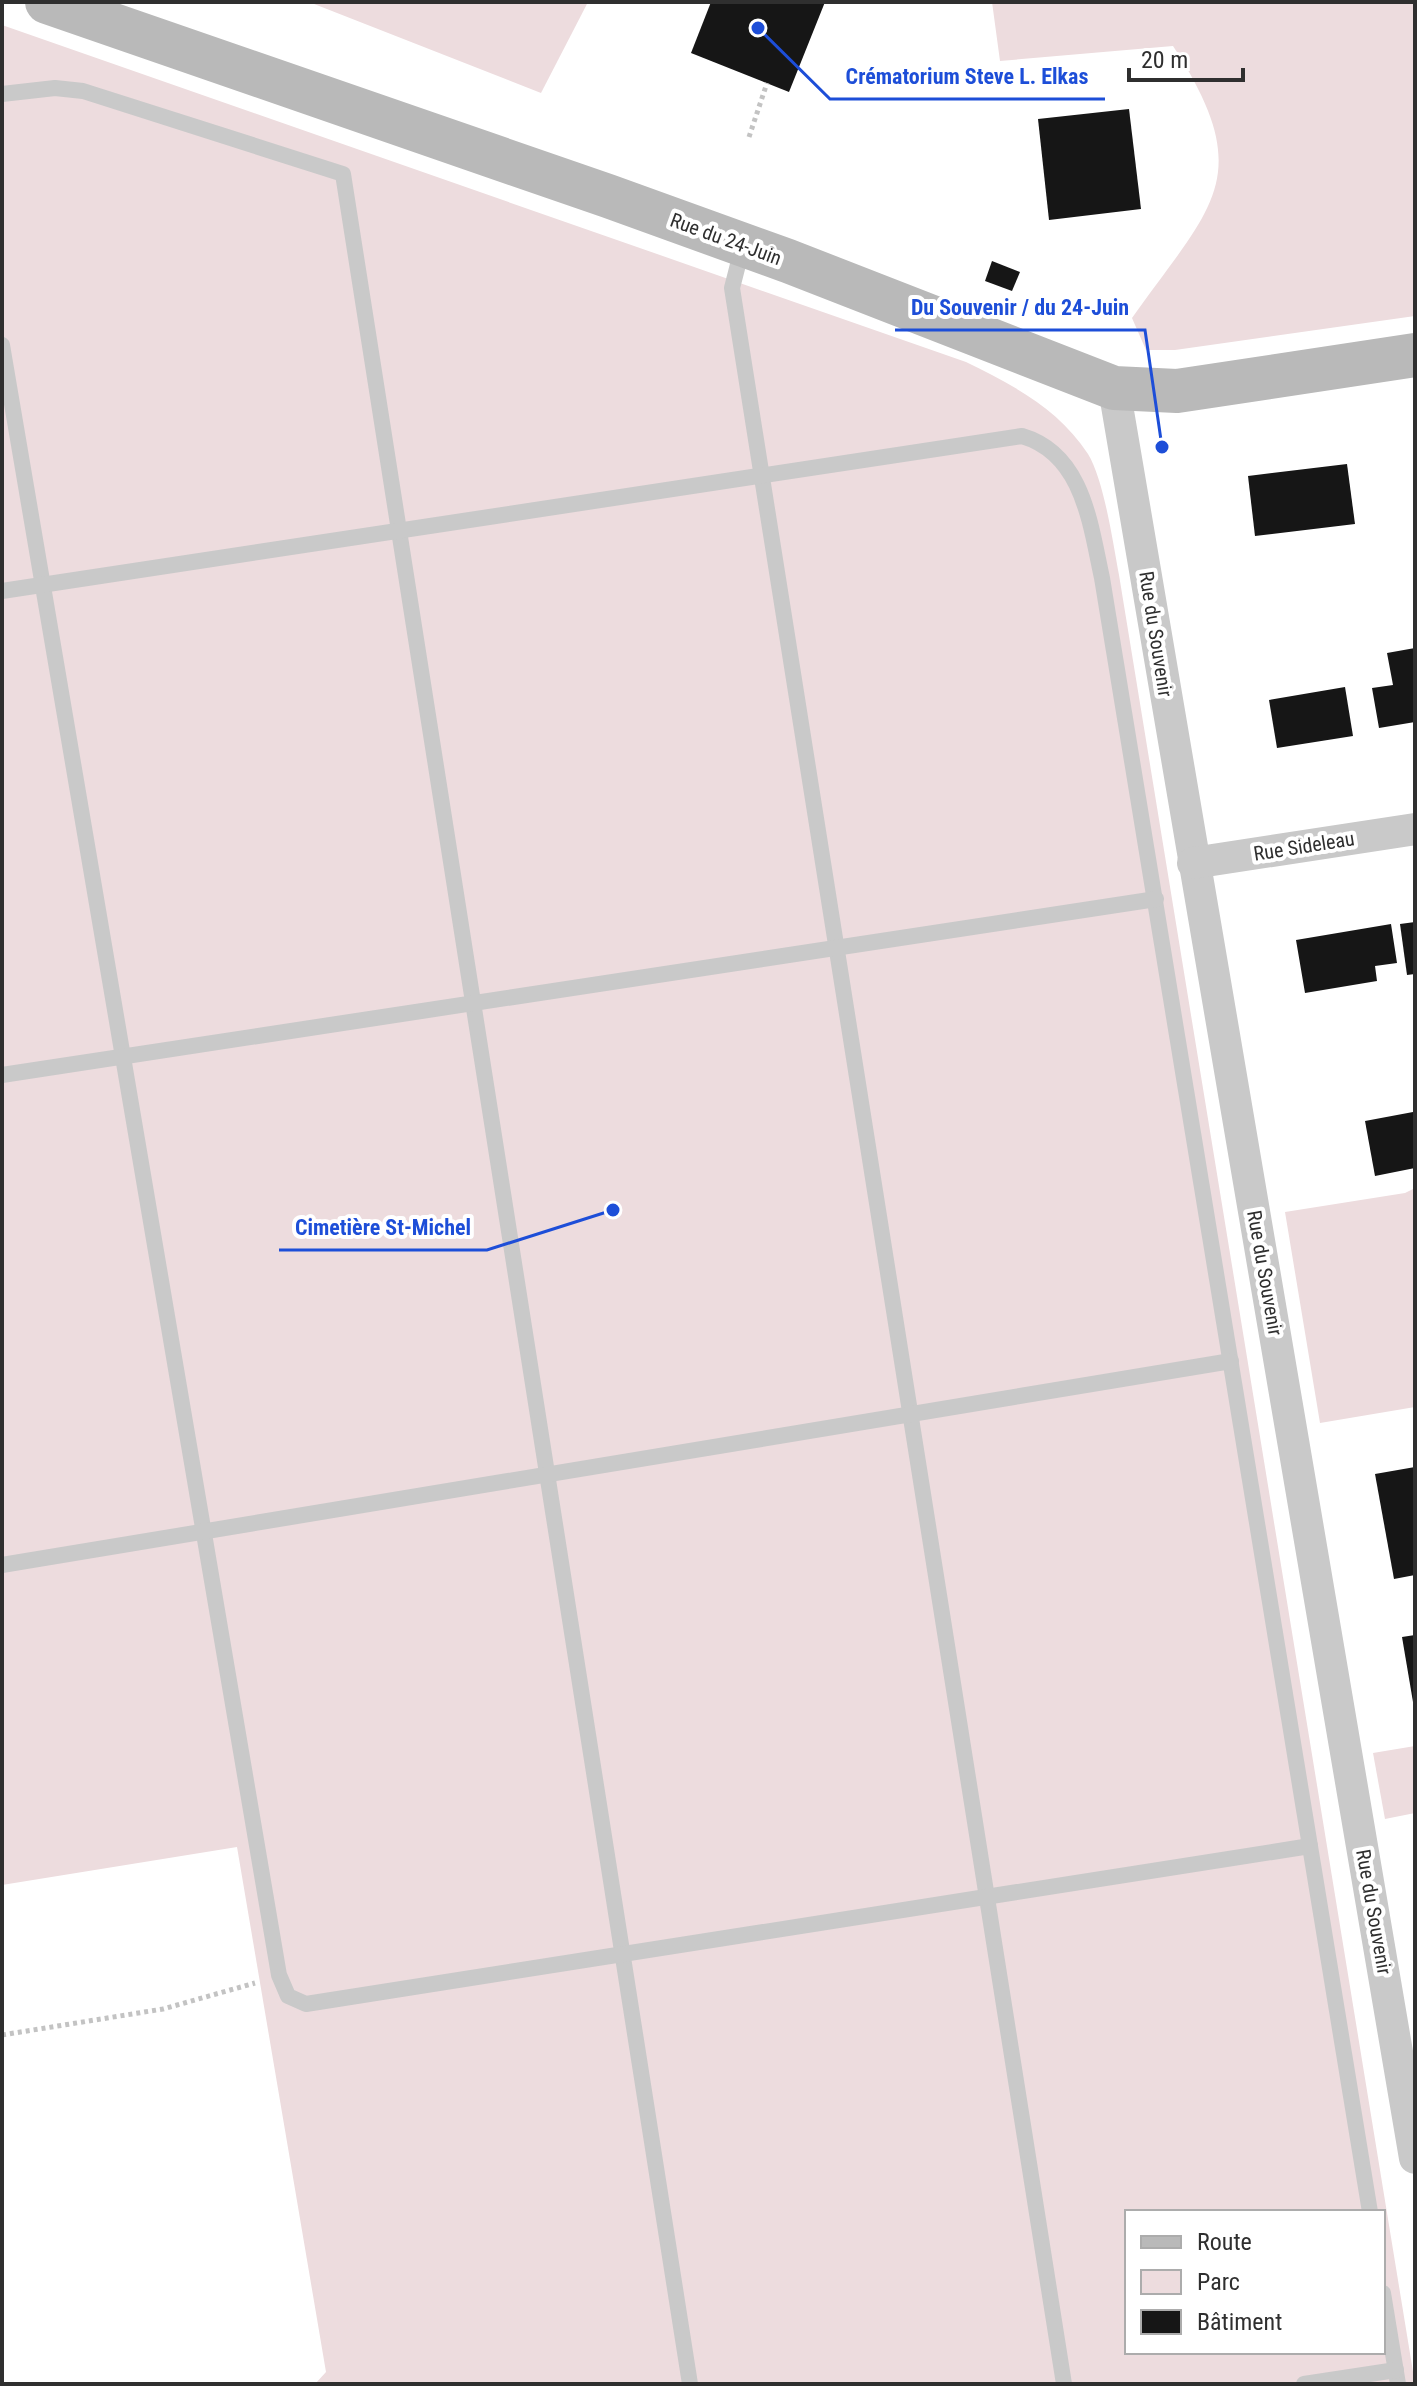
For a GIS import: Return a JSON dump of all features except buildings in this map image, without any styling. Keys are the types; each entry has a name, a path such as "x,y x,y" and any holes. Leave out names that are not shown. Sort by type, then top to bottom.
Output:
{"street":[{"name":"Rue du 24-Juin","path":"47,2 743,245 1114,388 1177,391 1415,355"},
{"name":"Rue du Souvenir","path":"1114,388 1415,2158"},
{"name":"Rue Sideleau","path":"1193,863 1415,829"}],"lane":[{"path":"2,94 55,88 83,91 343,174 690,2384"},
{"path":"743,245 732,288 1064,2384"},
{"path":"2,345 279,1975 288,1996 306,2004 1310,1846"},
{"path":"2,591 1022,436 1045,443 1071,472 1087,513 1102,578 1370,2210"},
{"path":"2,1075 1156,899"},
{"path":"2,1565 1231,1361"},
{"path":"1304,2384 1397,2377 1385,2305"}],"path":[{"path":"749,137 767,83"},
{"path":"2,2035 163,2009 279,1975"}],"green space":[{"path":"309,2 588,2 541,93"},
{"path":"992,2 1415,2 1415,316 1175,350 1146,350 1132,318 1184,247 1202,218 1214,190 1219,161 1214,128 1199,91 1173,46 1000,61"},
{"path":"2,25 966,362 1018,389 1049,411 1088,454 1103,495 1119,575 1415,2384 315,2384 326,2372 237,1847 2,1885"},
{"path":"1415,1188 1415,1407 1320,1423 1285,1212 1405,1193"},
{"path":"1415,1746 1415,1813 1385,1819 1373,1753"}],"place":[{"name":"Crématorium Steve L. Elkas","path":"758,28"},
{"name":"Du Souvenir / du 24-Juin","path":"1162,447"},
{"name":"Cimetière St-Michel","path":"613,1210"}]}
